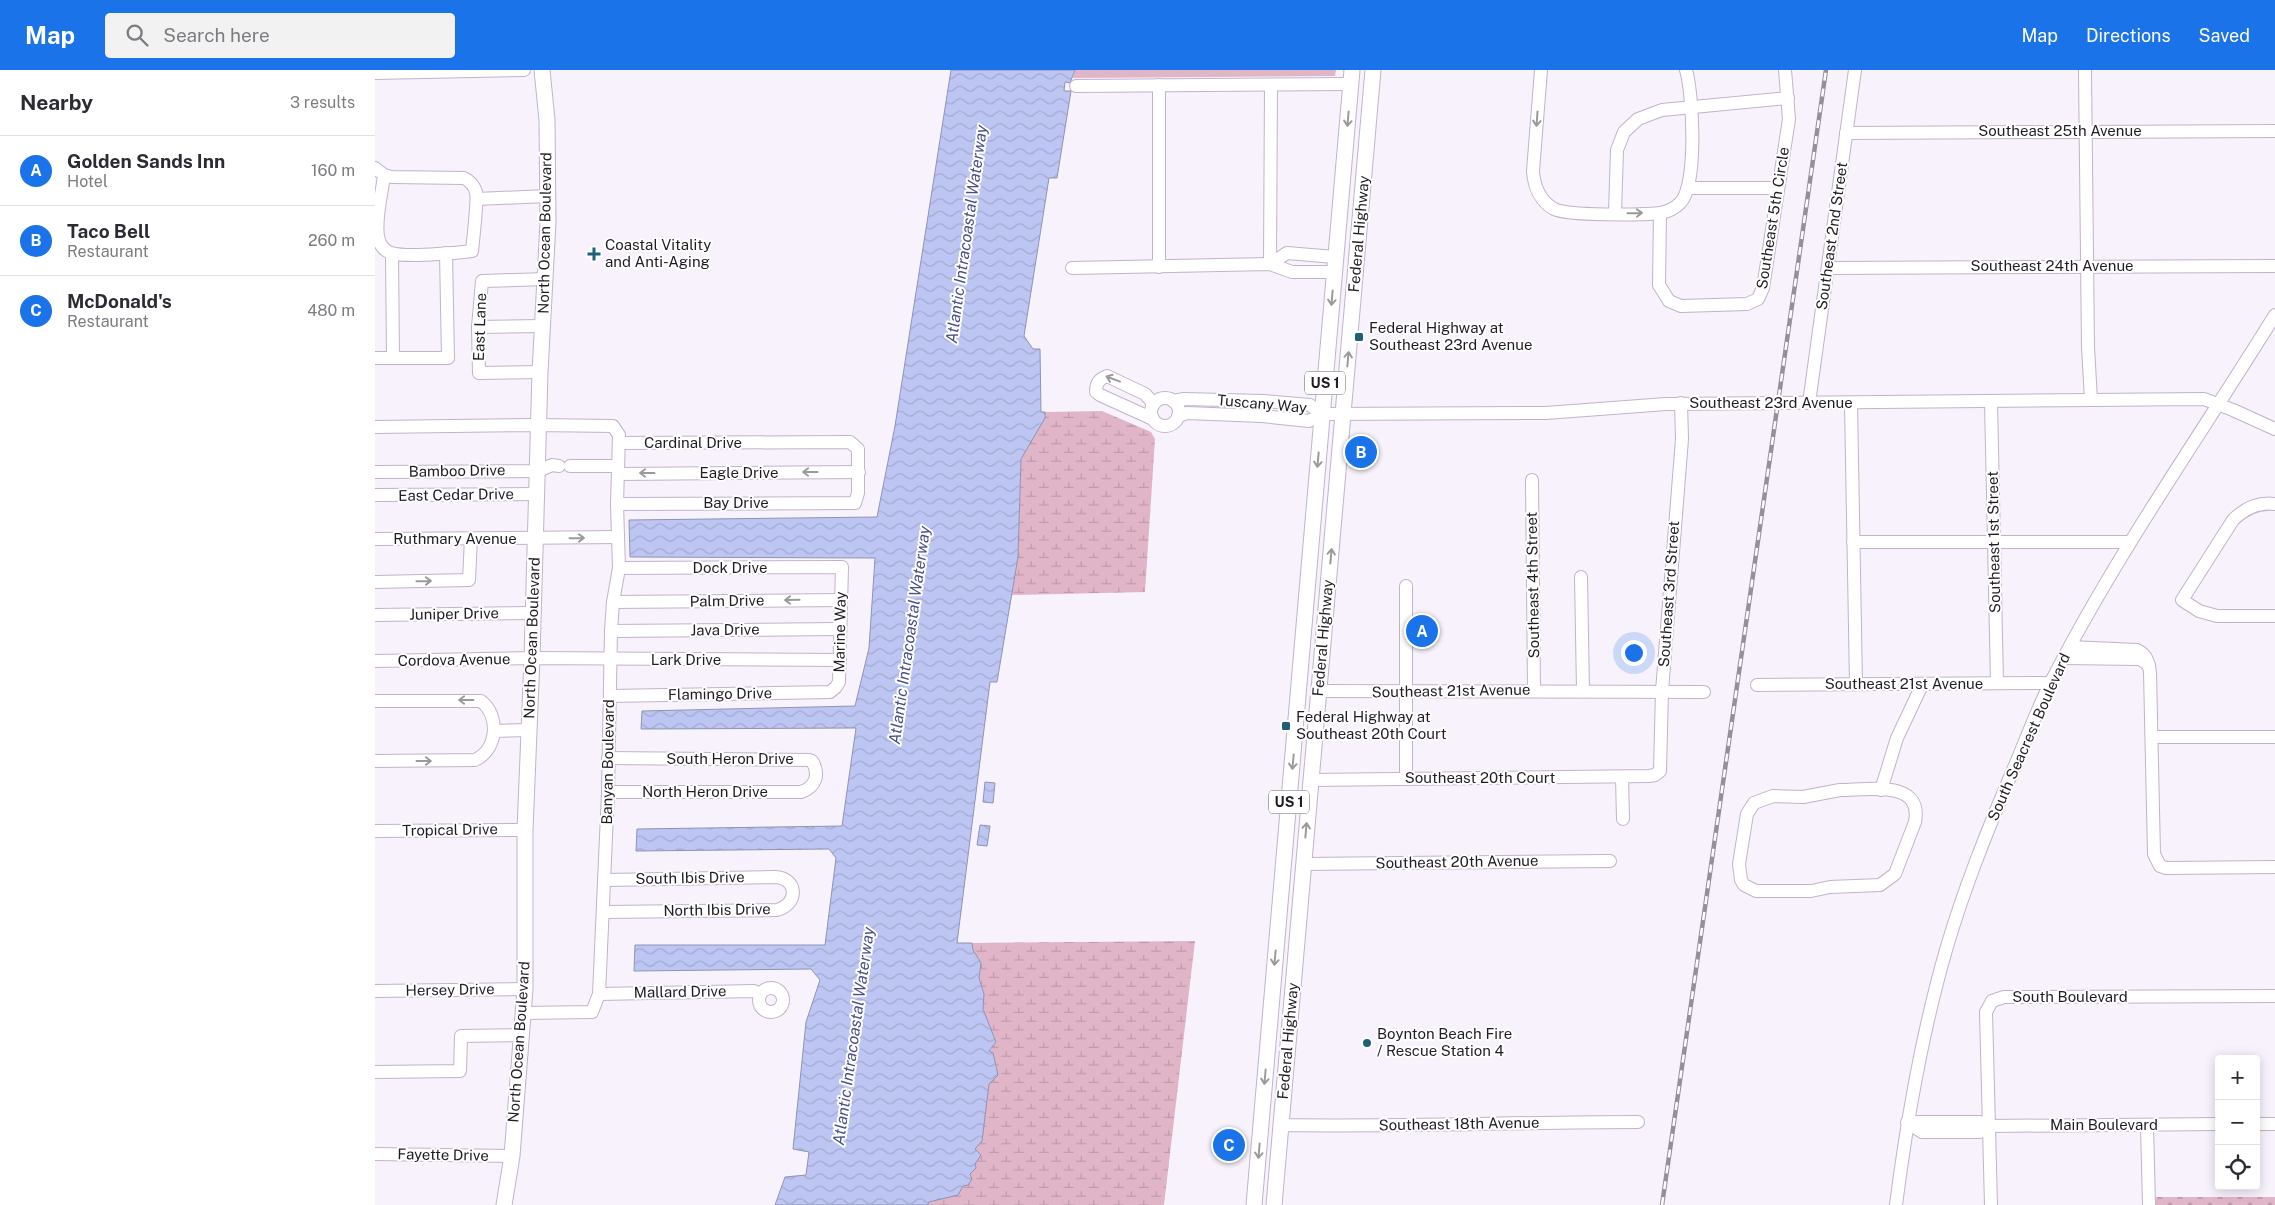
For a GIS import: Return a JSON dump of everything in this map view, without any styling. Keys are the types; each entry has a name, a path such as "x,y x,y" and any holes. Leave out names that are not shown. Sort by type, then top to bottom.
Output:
{"main road":[{"name":"North Ocean Boulevard","path":"503,1205 511,1156 520,1035 531,1013 525,989 525,830 536,494 543,425 540,372 545,279 547,120 542,70"},
{"path":"1365,70 1360,129 1361,139 1366,149"},
{"name":"Federal Highway","path":"1274,1205 1373,70"},
{"name":"Federal Highway","path":"1254,1205 1351,77"},
{"path":"1335,265 1343,263 1354,288"},
{"path":"1306,590 1311,612 1306,676 1314,688 1319,691"},
{"path":"1298,696 1317,709"},
{"path":"1263,1102 1280,1133"},
{"path":"1261,1122 1280,1133"}],"street":[{"path":"375,73 524,70"},
{"path":"1541,70 1533,171 1537,190 1550,206 1562,212 1615,213 1669,210 1680,204 1688,194 1692,108 1685,70"},
{"name":"Southeast 5th Circle","path":"1660,212 1658,279 1664,297 1681,306 1747,304 1758,299 1763,288 1789,119 1785,70"},
{"name":"Southeast 2nd Street","path":"1809,403 1855,70"},
{"path":"2085,70 2088,347 2091,400"},
{"path":"1076,86 1159,84 1271,85 1351,77"},
{"path":"1159,84 1159,267"},
{"path":"1270,264 1271,85"},
{"path":"1615,213 1616,156 1624,132 1638,119 1649,113 1788,98"},
{"name":"Southeast 25th Avenue","path":"1846,133 2275,131"},
{"path":"380,172 464,178 474,186 477,199 472,251 392,254 380,244 376,228 380,172"},
{"path":"1689,188 1778,188"},
{"path":"477,199 547,196"},
{"path":"375,358 448,358 446,253"},
{"path":"1270,264 1287,253 1335,265"},
{"path":"392,254 393,358"},
{"path":"1072,268 1270,264 1292,272 1335,265"},
{"name":"Southeast 24th Avenue","path":"1828,268 2275,266"},
{"name":"East Lane","path":"540,372 479,373 478,327 482,281 545,279"},
{"name":"South Seacrest Boulevard","path":"1896,1205 1907,1122 1930,1011 1953,929 1978,853 2050,683 2130,542 2275,315"},
{"path":"478,327 542,326"},
{"name":"Tuscany Way","path":"1107,376 1145,394 1154,404 1165,398 1173,401 1184,399 1268,402 1311,405 1322,414 1309,421 1187,413 1178,416 1174,422 1167,426 1158,424 1153,419 1100,395 1096,392 1096,386 1100,378 1107,376"},
{"name":"Southeast 23rd Avenue","path":"1322,414 1546,413 1681,404 2204,399 2275,430"},
{"path":"1173,401 1178,408 1178,416"},
{"name":"Southeast 1st Street","path":"1991,401 1997,683"},
{"path":"1851,403 1856,684"},
{"path":"1153,419 1151,411 1154,404"},
{"name":"Southeast 3rd Street","path":"1649,776 1660,772 1662,691 1681,439 1681,404"},
{"path":"375,427 613,426 619,435 619,443"},
{"name":"Cardinal Drive","path":"619,443 850,442 858,449 859,472"},
{"name":"Banyan Boulevard","path":"599,994 608,792 611,632 613,602 619,568 617,504 619,443"},
{"name":"Bamboo Drive","path":"375,472 538,471 552,465 565,466"},
{"name":"Eagle Drive","path":"565,466 619,470 859,472"},
{"name":"Bay Drive","path":"617,504 855,502 858,493 859,472"},
{"name":"Southeast 4th Street","path":"1532,480 1534,690"},
{"name":"East Cedar Drive","path":"375,495 536,494"},
{"path":"2275,504 2253,506 2233,520 2182,600 2199,611 2217,616 2275,616"},
{"name":"Ruthmary Avenue","path":"375,539 618,537"},
{"path":"375,582 469,580 471,538"},
{"path":"1853,542 2130,542"},
{"name":"Dock Drive","path":"619,568 842,567"},
{"name":"Marine Way","path":"830,692 839,682 842,567"},
{"path":"1581,577 1583,691"},
{"path":"1406,586 1406,778"},
{"name":"Palm Drive","path":"613,602 841,600"},
{"name":"Juniper Drive","path":"375,615 532,613"},
{"name":"Java Drive","path":"611,632 840,628"},
{"path":"2067,652 2140,659 2149,665 2154,854 2160,866 2166,868 2275,868"},
{"name":"Lark Drive","path":"532,658 840,660"},
{"name":"Cordova Avenue","path":"375,661 532,658"},
{"name":"Southeast 21st Avenue","path":"1757,685 2050,683"},
{"path":"1881,790 1897,738 1922,685"},
{"name":"Southeast 21st Avenue","path":"1319,691 1534,690 1704,692"},
{"name":"Flamingo Drive","path":"610,696 830,692"},
{"path":"375,701 481,701 487,706 495,731 487,753 475,760 375,761"},
{"path":"495,731 529,730"},
{"path":"2152,737 2275,737"},
{"name":"South Heron Drive","path":"609,758 809,760 816,767 817,775 813,786 801,792"},
{"name":"Southeast 20th Court","path":"1311,780 1649,776"},
{"path":"1622,777 1623,819"},
{"path":"1840,790 1881,790 1899,791 1905,794 1913,803 1916,814 1895,874 1886,882 1873,886 1830,887 1811,891 1756,891 1749,889 1741,880 1739,864 1747,814 1750,808 1760,799 1773,796 1803,797 1840,790"},
{"name":"North Heron Drive","path":"608,792 801,792"},
{"name":"Tropical Drive","path":"375,831 525,830"},
{"name":"Southeast 20th Avenue","path":"1303,864 1610,861"},
{"name":"South Ibis Drive","path":"605,880 775,876"},
{"name":"North Ibis Drive","path":"604,912 777,910 788,905 793,892 791,885 786,880 775,876"},
{"name":"Hersey Drive","path":"375,991 525,989"},
{"name":"Mallard Drive","path":"599,994 754,991 761,994"},
{"path":"531,1013 592,1012 599,994"},
{"name":"South Boulevard","path":"1989,1126 1986,1012 1988,1006 1997,998 2275,996"},
{"path":"375,1072 461,1071 461,1036 520,1035"},
{"name":"Southeast 18th Avenue","path":"1280,1133 1526,1122 1638,1122"},
{"name":"Main Boulevard","path":"1907,1122 1922,1132 1980,1132 1989,1126 2215,1124"},
{"path":"2147,1124 2149,1205"},
{"path":"2260,1124 2275,1124"},
{"path":"1989,1126 1991,1205"},
{"name":"Fayette Drive","path":"375,1154 511,1156"}],"green space":[{"path":"1075,70 1336,70 1335,76 1073,78"},
{"path":"1102,411 1151,432 1155,439 1145,592 1011,595 1018,557 1021,459 1045,418 1045,412"},
{"path":"1195,941 1164,1205 928,1205 928,1201 933,1201 963,1186 980,1155 975,1149 989,1084 989,1052 996,1042 983,1009 984,994 979,978 981,963 973,950 972,943"},
{"path":"2156,1197 2275,1197 2275,1205 2156,1205"}],"water":[{"name":"Atlantic Intracoastal Waterway","path":"951,70 1075,70 1070,83 1065,82 1064,91 1071,91 1057,178 1049,178 1024,336 1033,349 1040,349 1041,412 1045,412 1045,418 1021,459 1018,557 997,682 990,682 957,943 972,943 973,950 981,963 979,978 984,994 983,1009 996,1042 989,1051 993,1053 998,1075 989,1084 982,1141 975,1149 981,1155 975,1164 976,1168 970,1174 972,1179 968,1185 963,1186 958,1195 929,1202 928,1205 775,1205 785,1177 806,1175 809,1152 793,1149 806,1022 820,980 811,969 634,971 635,945 825,945 836,858 829,849 636,851 637,829 842,826 856,728 641,729 642,711 855,706 869,648 875,558 630,557 629,520 877,517 895,426"},
{"path":"985,782 995,783 993,803 983,802"},
{"path":"980,825 990,826 987,846 977,845"}],"railway":[{"path":"1662,1205 1826,70"}],"place":[{"name":"Coastal Vitality and Anti-Aging","path":"594,254"},
{"name":"Federal Highway at Southeast 23rd Avenue","path":"1359,337"},
{"name":"Taco Bell","path":"1361,452"},
{"name":"Golden Sands Inn","path":"1422,631"},
{"name":"Federal Highway at Southeast 20th Court","path":"1286,726"},
{"name":"Boynton Beach Fire / Rescue Station 4","path":"1367,1043"},
{"name":"McDonald's","path":"1229,1145"}]}
